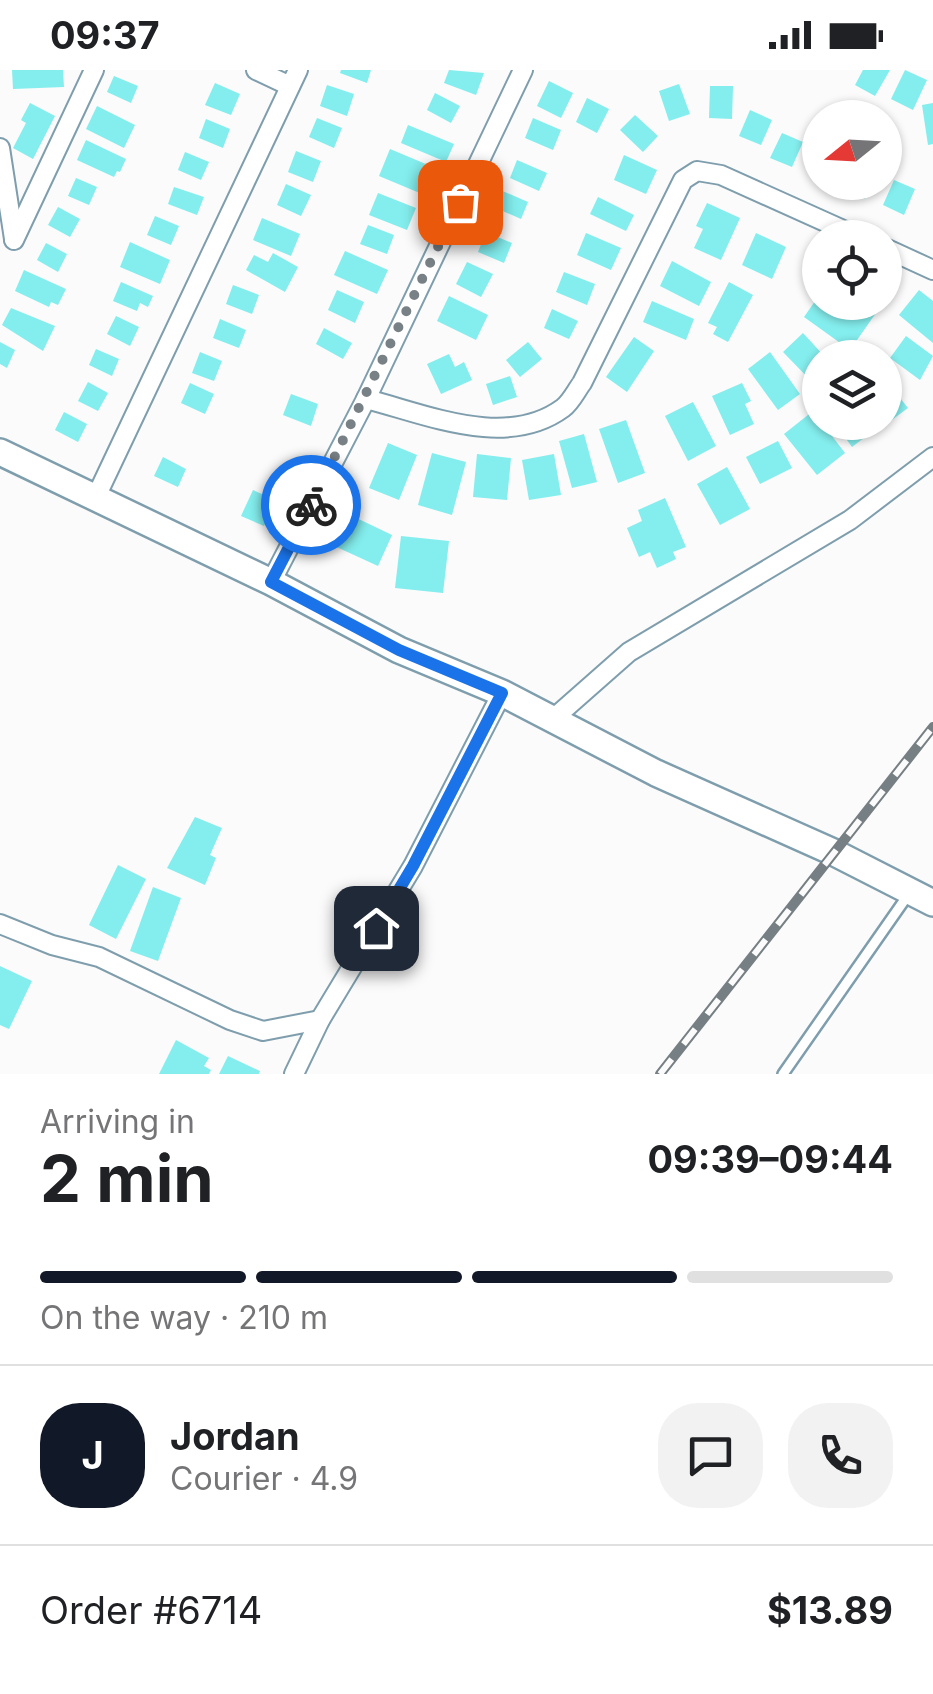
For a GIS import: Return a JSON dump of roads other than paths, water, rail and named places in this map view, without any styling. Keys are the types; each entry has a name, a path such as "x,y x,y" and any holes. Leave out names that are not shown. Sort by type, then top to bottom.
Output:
{"street":[{"path":"0,148 14,240 94,70"},
{"path":"95,499 294,78 256,70"},
{"path":"271,582 366,399 524,70"},
{"path":"366,399 482,428 530,423 565,407 582,383 683,180 696,171 720,175 821,220"},
{"path":"902,256 933,270"},
{"path":"0,452 271,582 399,650 502,693 656,773 833,852 921,898"},
{"path":"553,718 629,652 850,520 933,457"},
{"path":"294,1074 320,1020 413,866 502,693"},
{"path":"0,924 52,945 99,957 246,1026 263,1031 320,1020"}],"lane":[{"path":"783,1074 921,898"}],"railway":[{"path":"660,1074 933,727"}]}
